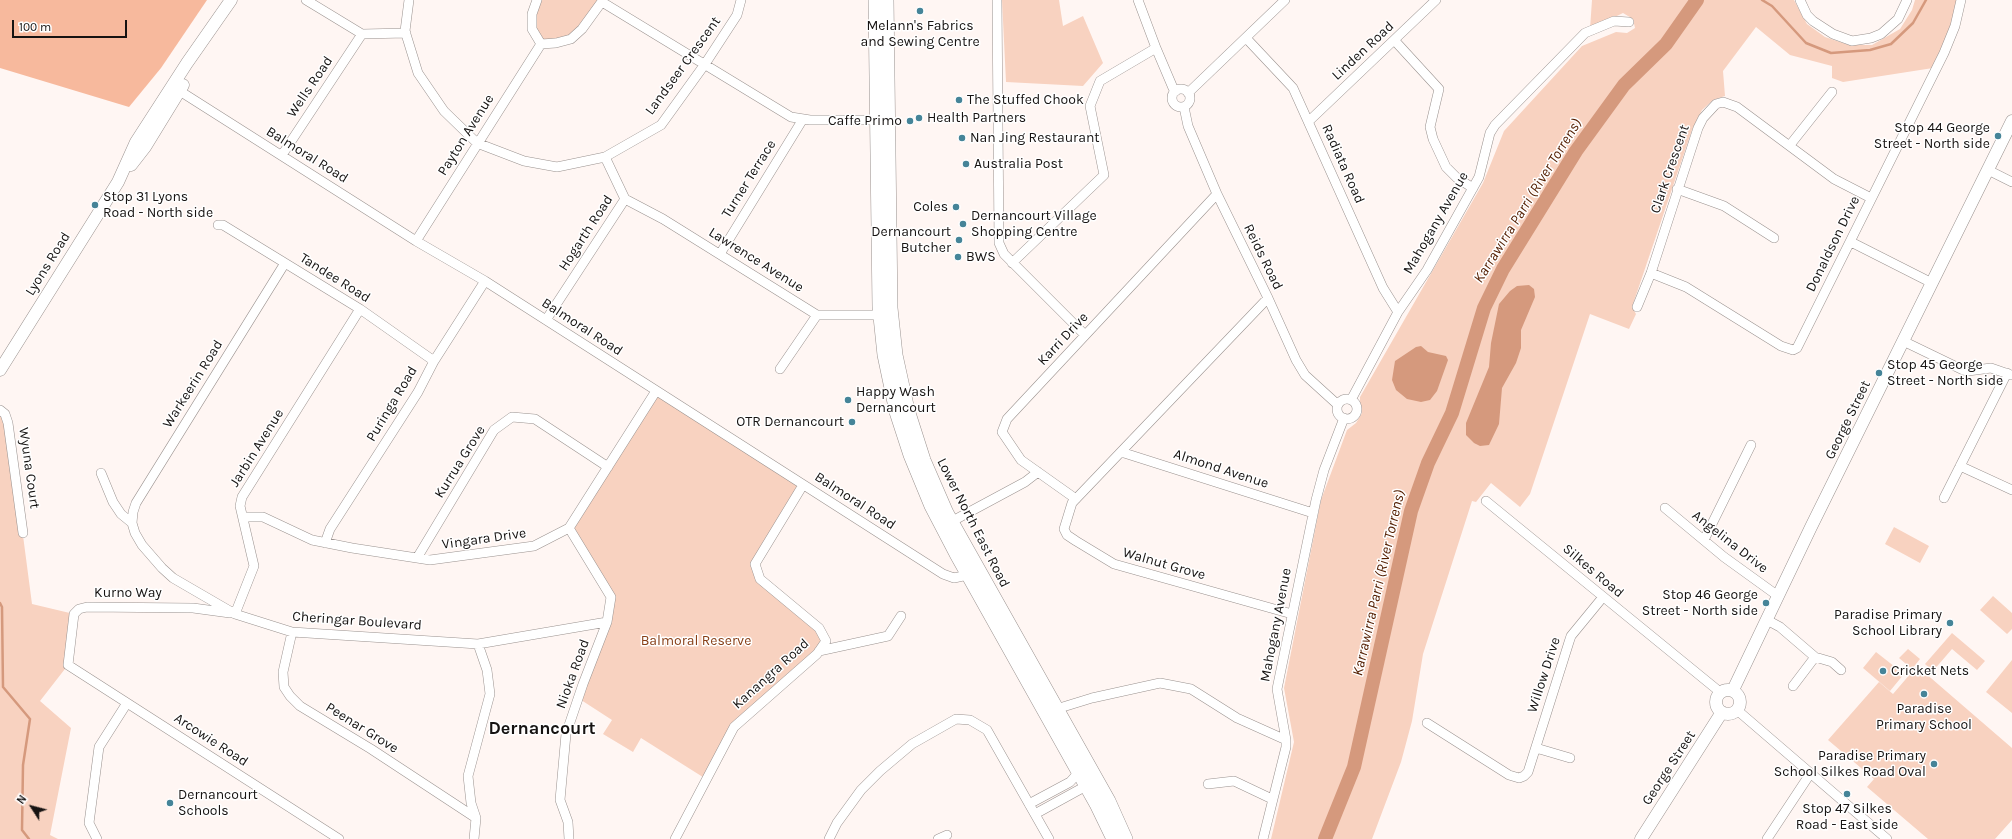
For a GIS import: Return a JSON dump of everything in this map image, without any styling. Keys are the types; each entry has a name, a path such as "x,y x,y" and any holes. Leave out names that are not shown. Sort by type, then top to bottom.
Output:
{"main road":[{"name":"Lower North East Road","path":"875,0 890,288 896,355 908,410 918,445 936,489 947,524"},
{"name":"Lower North East Road","path":"886,0 882,120 879,315 886,370 898,418 917,474 947,524 1085,772 1114,812 1126,839"},
{"name":"Lower North East Road","path":"1085,772 1086,786 1113,839"}],"street":[{"name":"Lyons Road","path":"0,370 122,174 136,142 176,89 231,0"},
{"path":"306,0 362,34 406,33"},
{"name":"Landseer Crescent","path":"409,0 406,33 418,73 444,111 477,143 524,161 558,167 605,157 661,125 705,64 737,15 741,0"},
{"path":"537,0 532,14 532,29 541,44 556,43 571,39 582,29 602,1 791,117 803,119 882,120"},
{"path":"997,0 1000,243 1004,254 1012,263 1085,336"},
{"path":"1138,0 1156,48 1173,88 1176,91"},
{"path":"1188,93 1286,0"},
{"name":"Linden Road","path":"1309,121 1395,41 1436,0"},
{"path":"1800,0 1807,15 1813,21 1833,34 1852,41 1871,38 1882,34 1898,19 1907,0"},
{"name":"Donaldson Drive","path":"1651,273 1686,287 1771,340 1793,350 1802,340 1944,53 1955,26 1961,0"},
{"name":"Mahogany Avenue","path":"1351,400 1398,312 1427,270 1480,177 1490,133 1495,125 1585,33 1614,21 1629,22"},
{"name":"Wells Road","path":"282,155 362,34"},
{"name":"Radiata Road","path":"1246,38 1293,88 1383,288 1398,312"},
{"path":"1395,41 1439,89 1430,127 1433,138 1446,167 1457,178 1473,188"},
{"name":"Payton Avenue","path":"416,241 541,44"},
{"path":"1012,263 1104,175 1090,106 1100,81 1156,48"},
{"name":"Balmoral Road","path":"176,89 416,241 546,320 943,574 954,578 974,574"},
{"path":"1182,89 1188,93 1189,102 1184,107 1178,107 1172,101 1172,96 1176,91 1182,89"},
{"path":"1790,145 1832,92"},
{"name":"Clark Crescent","path":"1637,307 1651,273 1698,128 1707,113 1716,104 1723,102 1737,107 1834,179 1871,198"},
{"name":"Reids Road","path":"1184,107 1188,126 1217,194 1268,298 1296,360 1305,375 1338,406"},
{"name":"Turner Terrace","path":"720,254 803,119"},
{"name":"George Street","path":"1733,690 2012,121"},
{"name":"Hogarth Road","path":"546,320 625,199 605,157"},
{"path":"1988,170 2012,182"},
{"path":"1677,190 1724,206 1774,238"},
{"name":"Karri Drive","path":"1074,501 1021,460 1002,432 1007,419 1217,194"},
{"name":"Lawrence Avenue","path":"625,199 663,219 817,315"},
{"name":"Tandee Road","path":"218,225 224,225 360,310 434,361"},
{"path":"1851,242 1932,283"},
{"name":"Warkeerin Road","path":"132,523 136,503 285,263"},
{"name":"Puringa Road","path":"325,543 330,529 418,392 434,361 485,282"},
{"path":"1074,501 1268,298"},
{"name":"Jarbin Avenue","path":"235,614 254,566 240,506 242,497 360,310"},
{"path":"780,369 817,315 879,315"},
{"path":"1903,341 1963,370 1968,371 1991,368 2009,375 1944,498"},
{"path":"569,528 656,391"},
{"path":"1351,400 1357,406 1356,413 1352,417 1344,418 1339,414 1338,406 1342,401 1351,400"},
{"name":"Wyuna Court","path":"0,410 7,417 23,533"},
{"name":"Kurrua Grove","path":"417,558 494,430 512,417 535,419 608,467"},
{"name":"Mahogany Avenue","path":"1263,839 1285,751 1286,740 1277,689 1313,513 1324,470 1344,418"},
{"path":"1704,540 1751,445"},
{"name":"Almond Avenue","path":"1121,452 1313,513"},
{"path":"1960,466 2012,490"},
{"path":"947,524 1025,482 1038,472"},
{"name":"Cheringar Boulevard","path":"101,473 113,502 120,514 132,523 142,545 173,578 235,614 292,632 478,644 607,622"},
{"name":"Kanangra Road","path":"675,839 734,727 819,651 826,641 819,628 760,579 755,564 804,485"},
{"name":"Walnut Grove","path":"1074,501 1064,528 1067,534 1106,560 1129,569 1292,614"},
{"name":"Silkes Road","path":"1486,501 1720,692"},
{"name":"Angelina Drive","path":"1665,508 1742,571 1778,596"},
{"name":"Vingara Drive","path":"243,517 263,517 312,540 325,543 430,560 534,546 569,528"},
{"name":"Nioka Road","path":"569,528 611,597 607,622 583,684 566,734 560,800 568,822 569,839"},
{"name":"Willow Drive","path":"1426,723 1513,777 1518,778 1528,772 1568,642 1571,636 1603,597"},
{"name":"Kurno Way","path":"68,665 74,614 79,609 87,607 193,608 235,614"},
{"path":"819,651 888,636 901,616"},
{"path":"1767,620 1780,627 1815,657 1832,662 1841,670"},
{"name":"Peenar Grove","path":"292,632 283,672 284,687 290,696 300,706 371,749 476,818"},
{"path":"474,839 476,818 471,803 468,776 490,694 487,670 478,644"},
{"path":"1793,686 1815,657"},
{"name":"Arcowie Road","path":"68,665 340,839"},
{"path":"1050,711 1092,698 1160,682 1191,689 1237,718 1286,740"},
{"path":"1725,690 1733,690 1740,700 1737,710 1730,714 1722,712 1716,705 1717,696 1720,692 1725,690"},
{"path":"97,839 89,823 99,747 126,703"},
{"path":"1737,710 1887,839"},
{"name":"George Street","path":"1641,839 1722,712"},
{"path":"828,839 837,823 861,790 880,771 912,744 956,719 970,720 988,730 1049,839"},
{"path":"1536,748 1570,758"},
{"path":"1030,804 1085,772"},
{"path":"1767,839 1810,774"},
{"path":"1208,784 1234,780 1272,799"},
{"path":"1035,814 1086,786"},
{"path":"938,839 947,834"}],"green space":[{"path":"537,0 603,0 571,39 541,44 532,14"},
{"path":"1002,0 1059,0 1063,26 1083,16 1103,63 1083,86 1006,82"},
{"path":"1592,0 1794,0 1807,24 1825,37 1849,45 1872,45 1900,29 1912,10 1915,0 1956,0 1957,3 1949,31 1933,68 1843,82 1832,78 1832,66 1790,55 1756,27 1723,71 1725,96 1713,100 1702,110 1692,130 1632,307 1636,314 1629,329 1590,314 1530,494 1520,507 1491,483 1476,502 1472,501 1423,654 1412,721 1401,762 1372,839 1271,839 1294,742 1284,688 1321,500 1347,430 1356,423 1362,413 1360,397 1483,183 1504,131 1582,46 1616,32 1627,33 1635,28 1633,19 1623,13 1590,29"},
{"name":"Balmoral Reserve","path":"656,391 803,485 755,564 761,579 819,628 826,641 734,727 706,779 641,738 633,752 603,734 612,720 578,698 611,597 569,528"},
{"path":"0,412 9,429 32,604 74,614 68,665 40,701 71,728 50,835 58,839 0,839"},
{"path":"1894,527 1929,546 1920,563 1885,544"},
{"path":"1993,596 2012,613 2012,629 2007,634 1980,610"},
{"path":"1952,633 1985,661 1977,670 1952,649 1933,671 1925,664"},
{"path":"1908,649 1920,659 1912,669 1899,658"},
{"name":"Cricket Nets","path":"1876,652 1904,674 1890,691 1863,668"},
{"path":"2012,660 2012,713 1986,692"},
{"name":"Paradise Primary School Silkes Road Oval","path":"1917,666 2012,748 2012,820 1995,839 1928,839 1867,787 1874,779 1828,740 1879,682 1893,694"}],"shaded area":[{"path":"0,0 207,0 161,68 129,107 0,68"},
{"path":"1529,285 1534,289 1535,297 1521,330 1521,348 1516,363 1502,388 1499,424 1489,445 1480,446 1474,443 1466,435 1466,423 1489,367 1491,343 1499,304 1510,291 1517,286"},
{"path":"1421,346 1428,352 1446,356 1448,360 1437,391 1430,400 1421,402 1407,399 1396,390 1392,380 1395,361 1416,347"}],"waterway":[{"name":"Karrawirra Parri (River Torrens)","path":"1325,839 1354,767 1411,511 1428,463 1452,413 1484,308 1503,269 1576,151 1624,85 1666,44 1697,0"},
{"path":"1762,0 1772,6 1806,43 1831,53 1870,50 1891,44 1913,23 1926,0"},
{"path":"0,603 2,607 3,687 30,719 23,765 22,830 29,839"}],"place":[{"name":"Melann's Fabrics and Sewing Centre","path":"920,11"},
{"name":"The Stuffed Chook","path":"959,100"},
{"name":"Health Partners","path":"919,118"},
{"name":"Caffe Primo","path":"910,121"},
{"name":"Stop 44 George Street - North side","path":"1998,136"},
{"name":"Nan Jing Restaurant","path":"962,138"},
{"name":"Australia Post","path":"966,164"},
{"name":"Stop 31 Lyons Road - North side","path":"95,205"},
{"name":"Coles","path":"956,207"},
{"name":"Dernancourt Village Shopping Centre","path":"963,224"},
{"name":"Dernancourt Butcher","path":"959,240"},
{"name":"BWS","path":"958,257"},
{"name":"Stop 45 George Street - North side","path":"1879,373"},
{"name":"Happy Wash Dernancourt","path":"848,400"},
{"name":"OTR Dernancourt","path":"852,422"},
{"name":"Stop 46 George Street - North side","path":"1766,603"},
{"name":"Paradise Primary School Library","path":"1950,623"},
{"name":"Cricket Nets","path":"1883,671"},
{"name":"Paradise Primary School","path":"1924,694"},
{"name":"Paradise Primary School Silkes Road Oval","path":"1934,764"},
{"name":"Stop 47 Silkes Road - East side","path":"1847,794"},
{"name":"Dernancourt Schools","path":"170,803"}],"district":[{"name":"Dernancourt","path":"542,729"}]}
